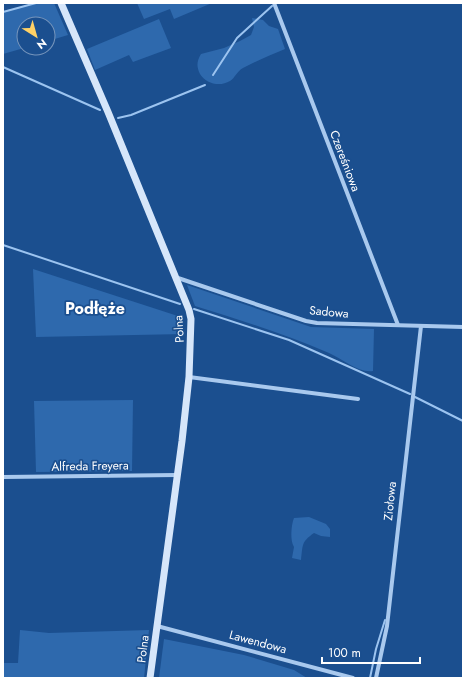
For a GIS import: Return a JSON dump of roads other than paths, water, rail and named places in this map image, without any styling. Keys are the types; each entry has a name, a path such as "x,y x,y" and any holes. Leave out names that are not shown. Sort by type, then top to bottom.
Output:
{"street":[{"name":"Polna","path":"61,3 108,112 192,318 189,377 150,678"},
{"name":"Czereśniowa","path":"274,3 398,325"},
{"name":"Sadowa","path":"176,277 306,321 317,323 463,327"},
{"name":"Ziołowa","path":"376,678 387,626 421,326"},
{"path":"189,377 358,399"},
{"name":"Alfreda Freyera","path":"3,476 177,474"},
{"name":"Lawendowa","path":"157,626 353,678"}],"waterway":[{"path":"3,12 36,3"},
{"path":"213,75 237,38 272,6"},
{"path":"3,67 100,110"},
{"path":"118,118 131,115 205,85"},
{"path":"3,245 180,304"},
{"path":"194,309 289,340 410,394"},
{"path":"415,397 463,421"},
{"path":"370,678 376,649 385,620"}],"district":[{"name":"Podłęże","path":"95,308"}]}
